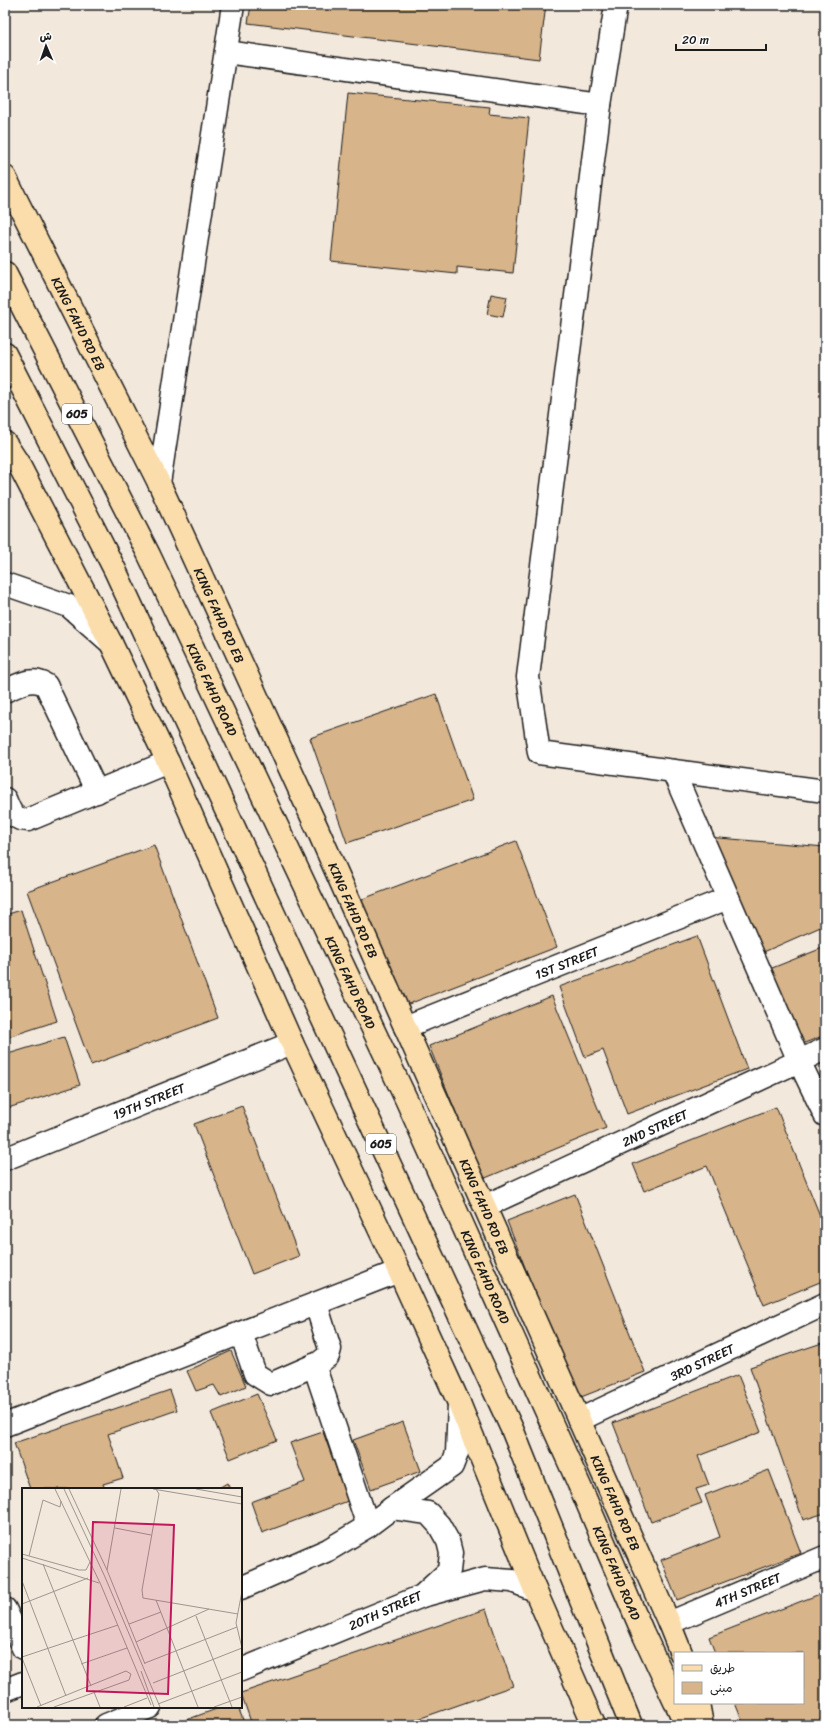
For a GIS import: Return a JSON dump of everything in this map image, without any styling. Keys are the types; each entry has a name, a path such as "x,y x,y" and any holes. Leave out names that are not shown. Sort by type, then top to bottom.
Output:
{"main road":[{"name":"KING FAHD RD EB","path":"5,177 159,483 317,828 681,1652"},
{"name":"KING FAHD ROAD","path":"5,273 150,555 406,1101 674,1700"},
{"name":"605","path":"5,354 115,570 512,1429 631,1725"},
{"path":"5,443 18,463 111,643 168,762 292,1043 399,1271 459,1404 535,1590 594,1725"},
{"name":"KING FAHD ROAD","path":"676,1704 686,1725"},
{"path":"698,1704 702,1725"}],"street":[{"path":"159,483 233,5"},
{"path":"616,5 600,105 528,677 539,754 825,791"},
{"path":"226,52 600,105"},
{"path":"5,584 69,606 111,643"},
{"path":"5,691 29,681 40,681 46,685 97,792"},
{"path":"5,799 11,814 18,820 28,820 168,762"},
{"path":"673,771 799,1061 825,1115"},
{"name":"1ST STREET","path":"405,1027 728,898"},
{"name":"19TH STREET","path":"5,1159 292,1043"},
{"name":"2ND STREET","path":"485,1206 825,1049"},
{"path":"5,1424 399,1271"},
{"path":"240,1333 255,1374 271,1384 314,1365 328,1356 330,1349 316,1304"},
{"name":"3RD STREET","path":"579,1420 825,1304"},
{"path":"314,1365 368,1526"},
{"path":"242,1588 328,1550 368,1526 452,1466 457,1453 459,1404"},
{"name":"20TH STREET","path":"242,1670 422,1596 449,1572 451,1553 448,1541 439,1525 428,1513 392,1508"},
{"name":"4TH STREET","path":"669,1623 825,1557"},
{"path":"422,1596 485,1579 512,1581 535,1590"},
{"path":"5,1609 22,1646"},
{"path":"5,1690 22,1683"},
{"path":"106,1725 148,1708"}],"building":[{"path":"251,5 546,5 539,59 248,23"},
{"path":"348,93 490,107 489,114 529,118 513,273 457,267 457,274 331,261"},
{"path":"491,294 507,297 503,317 487,314"},
{"path":"436,694 473,800 347,843 310,738"},
{"path":"696,836 825,847 825,925 750,958"},
{"path":"516,841 557,947 393,1010 352,903"},
{"path":"154,845 218,1018 91,1065 27,891"},
{"path":"21,910 57,1021 5,1038 5,915"},
{"path":"697,936 747,1069 627,1114 603,1050 585,1057 559,987"},
{"path":"825,947 825,1035 787,1050 757,974"},
{"path":"552,996 606,1128 483,1179 429,1046"},
{"path":"64,1037 80,1085 5,1109 5,1045 8,1054"},
{"path":"825,1078 825,1107 816,1081"},
{"path":"242,1106 299,1256 252,1274 194,1124"},
{"path":"776,1107 825,1228 825,1280 764,1305 707,1166 644,1191 633,1164"},
{"path":"575,1194 645,1372 576,1399 507,1221"},
{"path":"825,1342 825,1513 803,1520 750,1367"},
{"path":"231,1351 246,1386 221,1397 214,1385 196,1391 187,1371"},
{"path":"738,1375 761,1432 698,1456 709,1485 696,1489 702,1503 651,1522 613,1423"},
{"path":"170,1390 177,1410 108,1434 123,1478 103,1484 105,1488 30,1488 14,1443"},
{"path":"257,1394 277,1440 230,1459 211,1413"},
{"path":"403,1422 421,1471 371,1489 353,1440"},
{"path":"323,1432 348,1501 262,1533 251,1502 305,1482 290,1443"},
{"path":"769,1470 801,1553 677,1600 661,1560 720,1537 705,1495"},
{"path":"227,1483 230,1488 219,1488"},
{"path":"825,1592 825,1725 744,1725 735,1704 804,1704 804,1652 715,1652 709,1637"},
{"path":"486,1609 513,1686 401,1725 252,1725 242,1693"},
{"path":"219,1708 238,1708 245,1725 184,1725 183,1721"}]}
